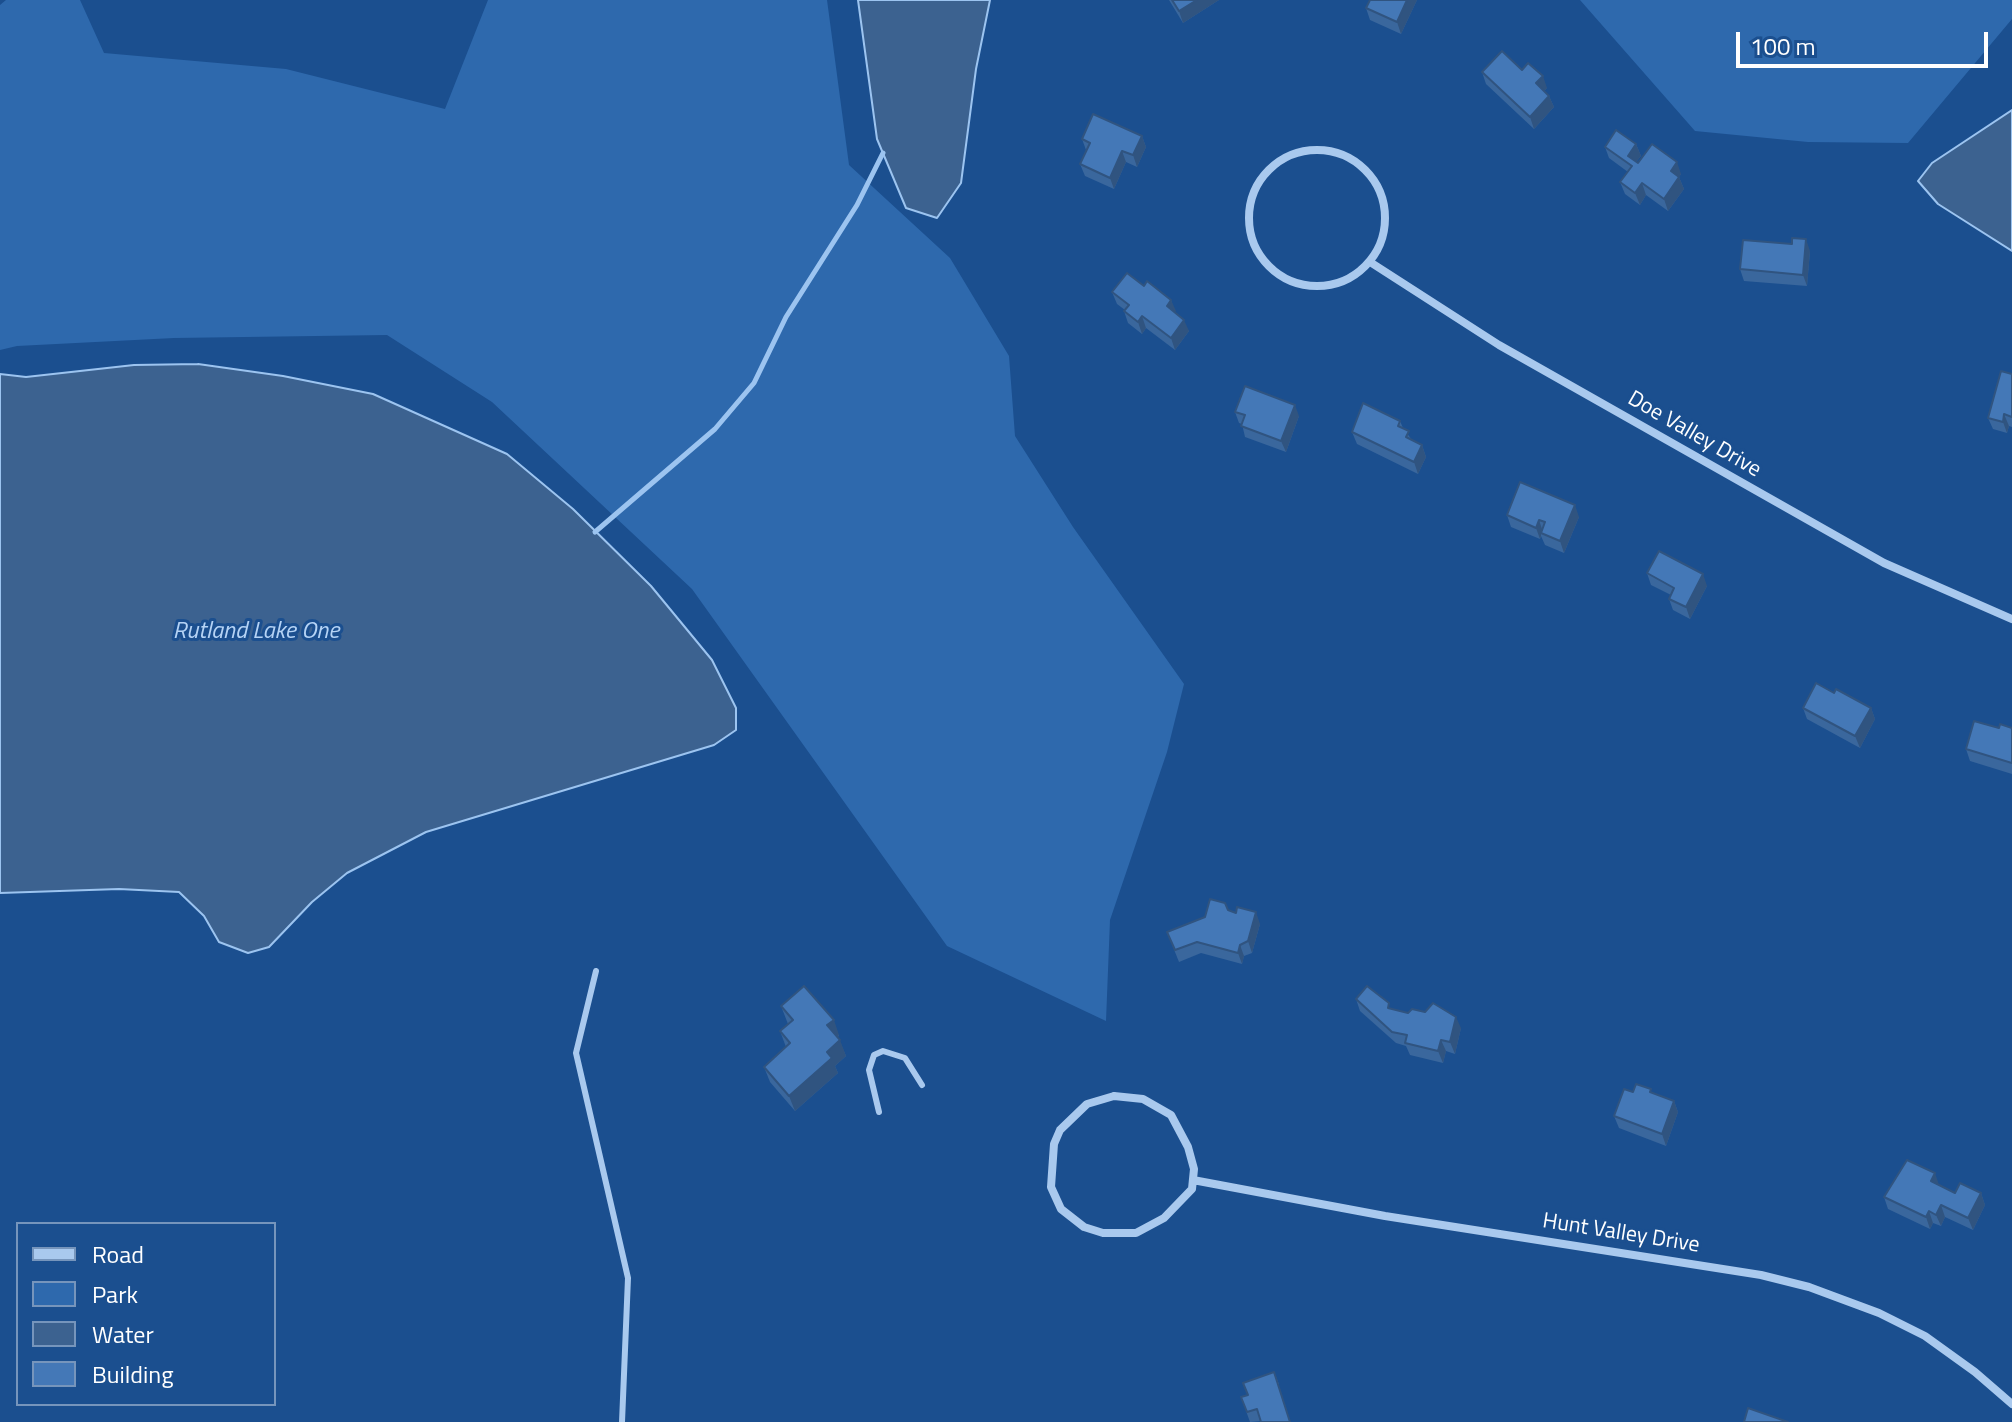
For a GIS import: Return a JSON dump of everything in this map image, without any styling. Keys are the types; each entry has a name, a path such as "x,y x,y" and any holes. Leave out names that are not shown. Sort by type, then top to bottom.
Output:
{"street":[{"path":"1306,151 1329,151 1353,161 1370,176 1383,208 1381,241 1370,262 1338,284 1315,287 1293,283 1274,271 1259,254 1250,222 1255,189 1267,171 1284,158 1306,151"},
{"name":"Doe Valley Drive","path":"1370,262 1499,345 1884,563 2012,619"},
{"path":"1114,1096 1143,1099 1171,1115 1188,1147 1193,1180 1192,1189 1149,1228 1136,1233 1103,1233 1084,1227 1061,1209 1051,1187 1054,1144 1060,1130 1087,1104 1114,1096"},
{"name":"Hunt Valley Drive","path":"1193,1180 1385,1216 1761,1275 1809,1287 1879,1313 1925,1336 1975,1372 2012,1404"}],"lane":[{"path":"596,971 576,1053 628,1278 622,1422"},
{"path":"879,1112 869,1070 874,1055 883,1051 905,1058 922,1085"}],"green space":[{"path":"6,0 80,0 104,53 286,69 445,109 488,0 827,0 849,165 950,258 1009,356 1015,436 1073,527 1184,684 1167,752 1110,920 1106,1021 947,946 692,589 492,402 387,335 174,338 17,346 0,350 0,5"},
{"path":"1580,0 2012,0 2012,19 1908,143 1808,142 1695,131"}],"water":[{"path":"858,0 990,0 976,69 961,183 937,218 906,208 877,139"},
{"path":"2012,110 2012,251 1938,204 1918,181 1932,163"},
{"name":"Rutland Lake One","path":"198,364 283,376 373,394 507,454 573,509 651,586 712,660 736,708 736,730 714,745 426,832 347,873 312,902 269,947 248,953 219,942 204,916 179,892 119,889 0,893 0,374 26,377 134,365"}],"building":[{"path":"1172,0 1197,0 1179,11"},
{"path":"1370,0 1407,0 1397,22 1366,8"},
{"path":"1502,51 1522,70 1528,63 1543,76 1536,83 1549,96 1530,117 1482,72"},
{"path":"1093,114 1142,136 1133,155 1122,151 1110,178 1080,164 1090,143 1082,139"},
{"path":"1616,130 1636,144 1628,156 1638,163 1652,144 1677,162 1671,171 1679,177 1664,199 1642,183 1635,193 1620,182 1632,166 1605,147"},
{"path":"1792,238 1806,239 1803,275 1740,269 1743,240 1792,244"},
{"path":"1127,273 1144,286 1147,281 1171,300 1167,306 1184,320 1171,338 1142,316 1138,322 1124,311 1129,305 1112,292"},
{"path":"2001,371 2012,374 2012,417 2004,414 2003,422 1988,418"},
{"path":"1245,386 1295,405 1281,441 1241,426 1245,415 1235,412"},
{"path":"1363,403 1400,421 1398,426 1409,431 1406,437 1422,445 1414,462 1352,432"},
{"path":"1520,482 1575,505 1560,541 1541,533 1545,522 1539,520 1536,528 1507,515"},
{"path":"1659,551 1703,574 1686,607 1669,599 1674,588 1647,573"},
{"path":"1816,683 1834,693 1836,689 1871,708 1855,736 1803,708"},
{"path":"1974,721 2012,728 2012,763 1966,749"},
{"path":"1210,899 1225,903 1228,910 1236,913 1237,907 1256,912 1248,941 1240,945 1238,953 1197,942 1175,950 1167,932 1205,917"},
{"path":"804,986 834,1020 827,1025 840,1040 827,1052 832,1058 789,1096 764,1067 790,1043 780,1031 793,1020 781,1006"},
{"path":"1367,986 1389,1003 1388,1008 1408,1013 1412,1009 1425,1012 1433,1003 1456,1017 1450,1042 1441,1040 1438,1051 1405,1043 1407,1035 1392,1032 1356,999"},
{"path":"1636,1084 1674,1101 1662,1134 1614,1116 1624,1089 1633,1092"},
{"path":"1907,1160 1935,1173 1931,1181 1955,1193 1960,1183 1981,1193 1968,1218 1941,1205 1936,1215 1929,1211 1926,1217 1884,1197"},
{"path":"1274,1372 1290,1422 1261,1422 1257,1409 1247,1412 1241,1397 1248,1395 1243,1383"},
{"path":"1748,1408 1788,1422 1744,1422"}],"waterway":[{"path":"595,532 715,429 754,383 786,317 857,205 883,153"}]}
